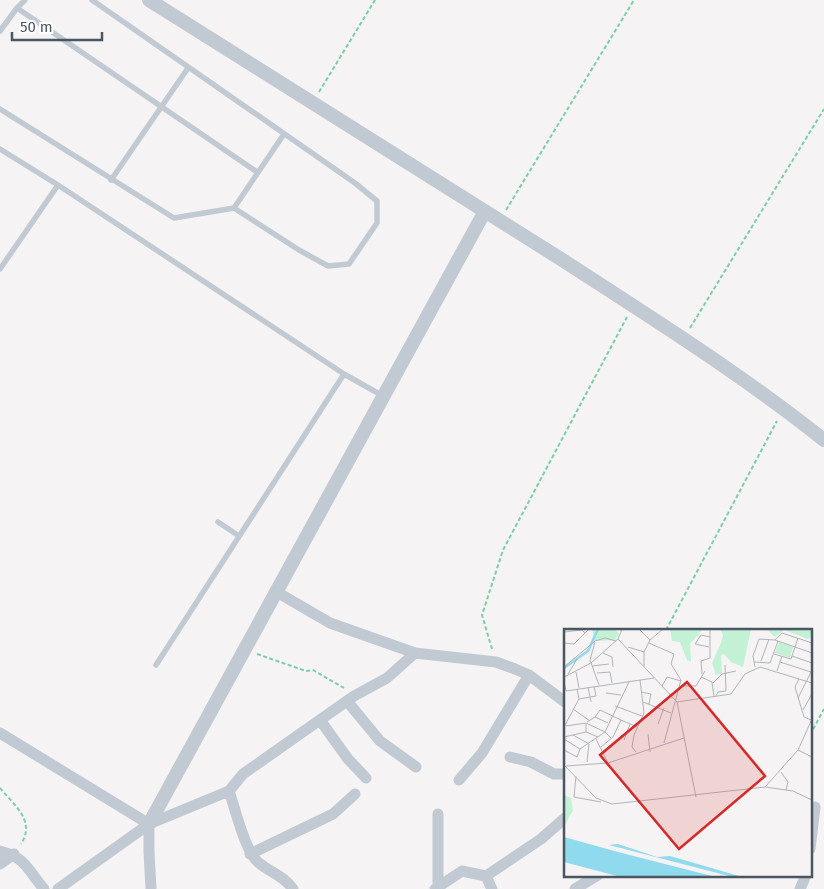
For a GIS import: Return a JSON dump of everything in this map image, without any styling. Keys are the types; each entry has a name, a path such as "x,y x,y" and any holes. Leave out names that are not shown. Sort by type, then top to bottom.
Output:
{"street":[{"path":"149,0 500,220 684,339 784,408 824,440"},
{"path":"151,889 148,852 149,824 275,591 485,211"},
{"path":"275,591 330,623 415,653 496,662 529,675 564,701"},
{"path":"58,889 149,824 229,790 244,774 350,699 387,678 415,653"},
{"path":"458,780 482,753 529,675"},
{"path":"350,699 380,741 416,767"},
{"path":"320,720 348,759 366,778"},
{"path":"0,732 149,824"},
{"path":"510,757 531,762 554,774 564,774"},
{"path":"229,790 250,854 258,863 280,875 293,889"},
{"path":"250,854 333,814 355,794"},
{"path":"812,835 816,808"},
{"path":"437,888 438,814"},
{"path":"437,888 462,871 486,876 540,839 564,819"},
{"path":"0,851 14,854 20,858 44,889"},
{"path":"0,864 14,854"},
{"path":"486,876 492,889"},
{"path":"575,889 596,876"},
{"path":"800,889 806,876"}],"lane":[{"path":"0,31 25,0"},
{"path":"0,109 174,218 234,208 299,250 328,266 349,264 377,223 376,201 356,183 92,0"},
{"path":"17,8 257,172"},
{"path":"111,180 188,68"},
{"path":"234,208 284,134"},
{"path":"0,149 58,185 344,374 383,396"},
{"path":"0,269 58,185"},
{"path":"156,665 344,374"},
{"path":"218,522 239,536"}],"path":[{"path":"312,103 375,0"},
{"path":"500,220 634,0"},
{"path":"684,339 824,109"},
{"path":"496,662 482,615 503,550 633,306"},
{"path":"667,629 784,408"},
{"path":"244,650 306,671 313,670 345,688 350,699"},
{"path":"812,731 824,709"},
{"path":"0,788 25,818 28,831 14,854"}]}
